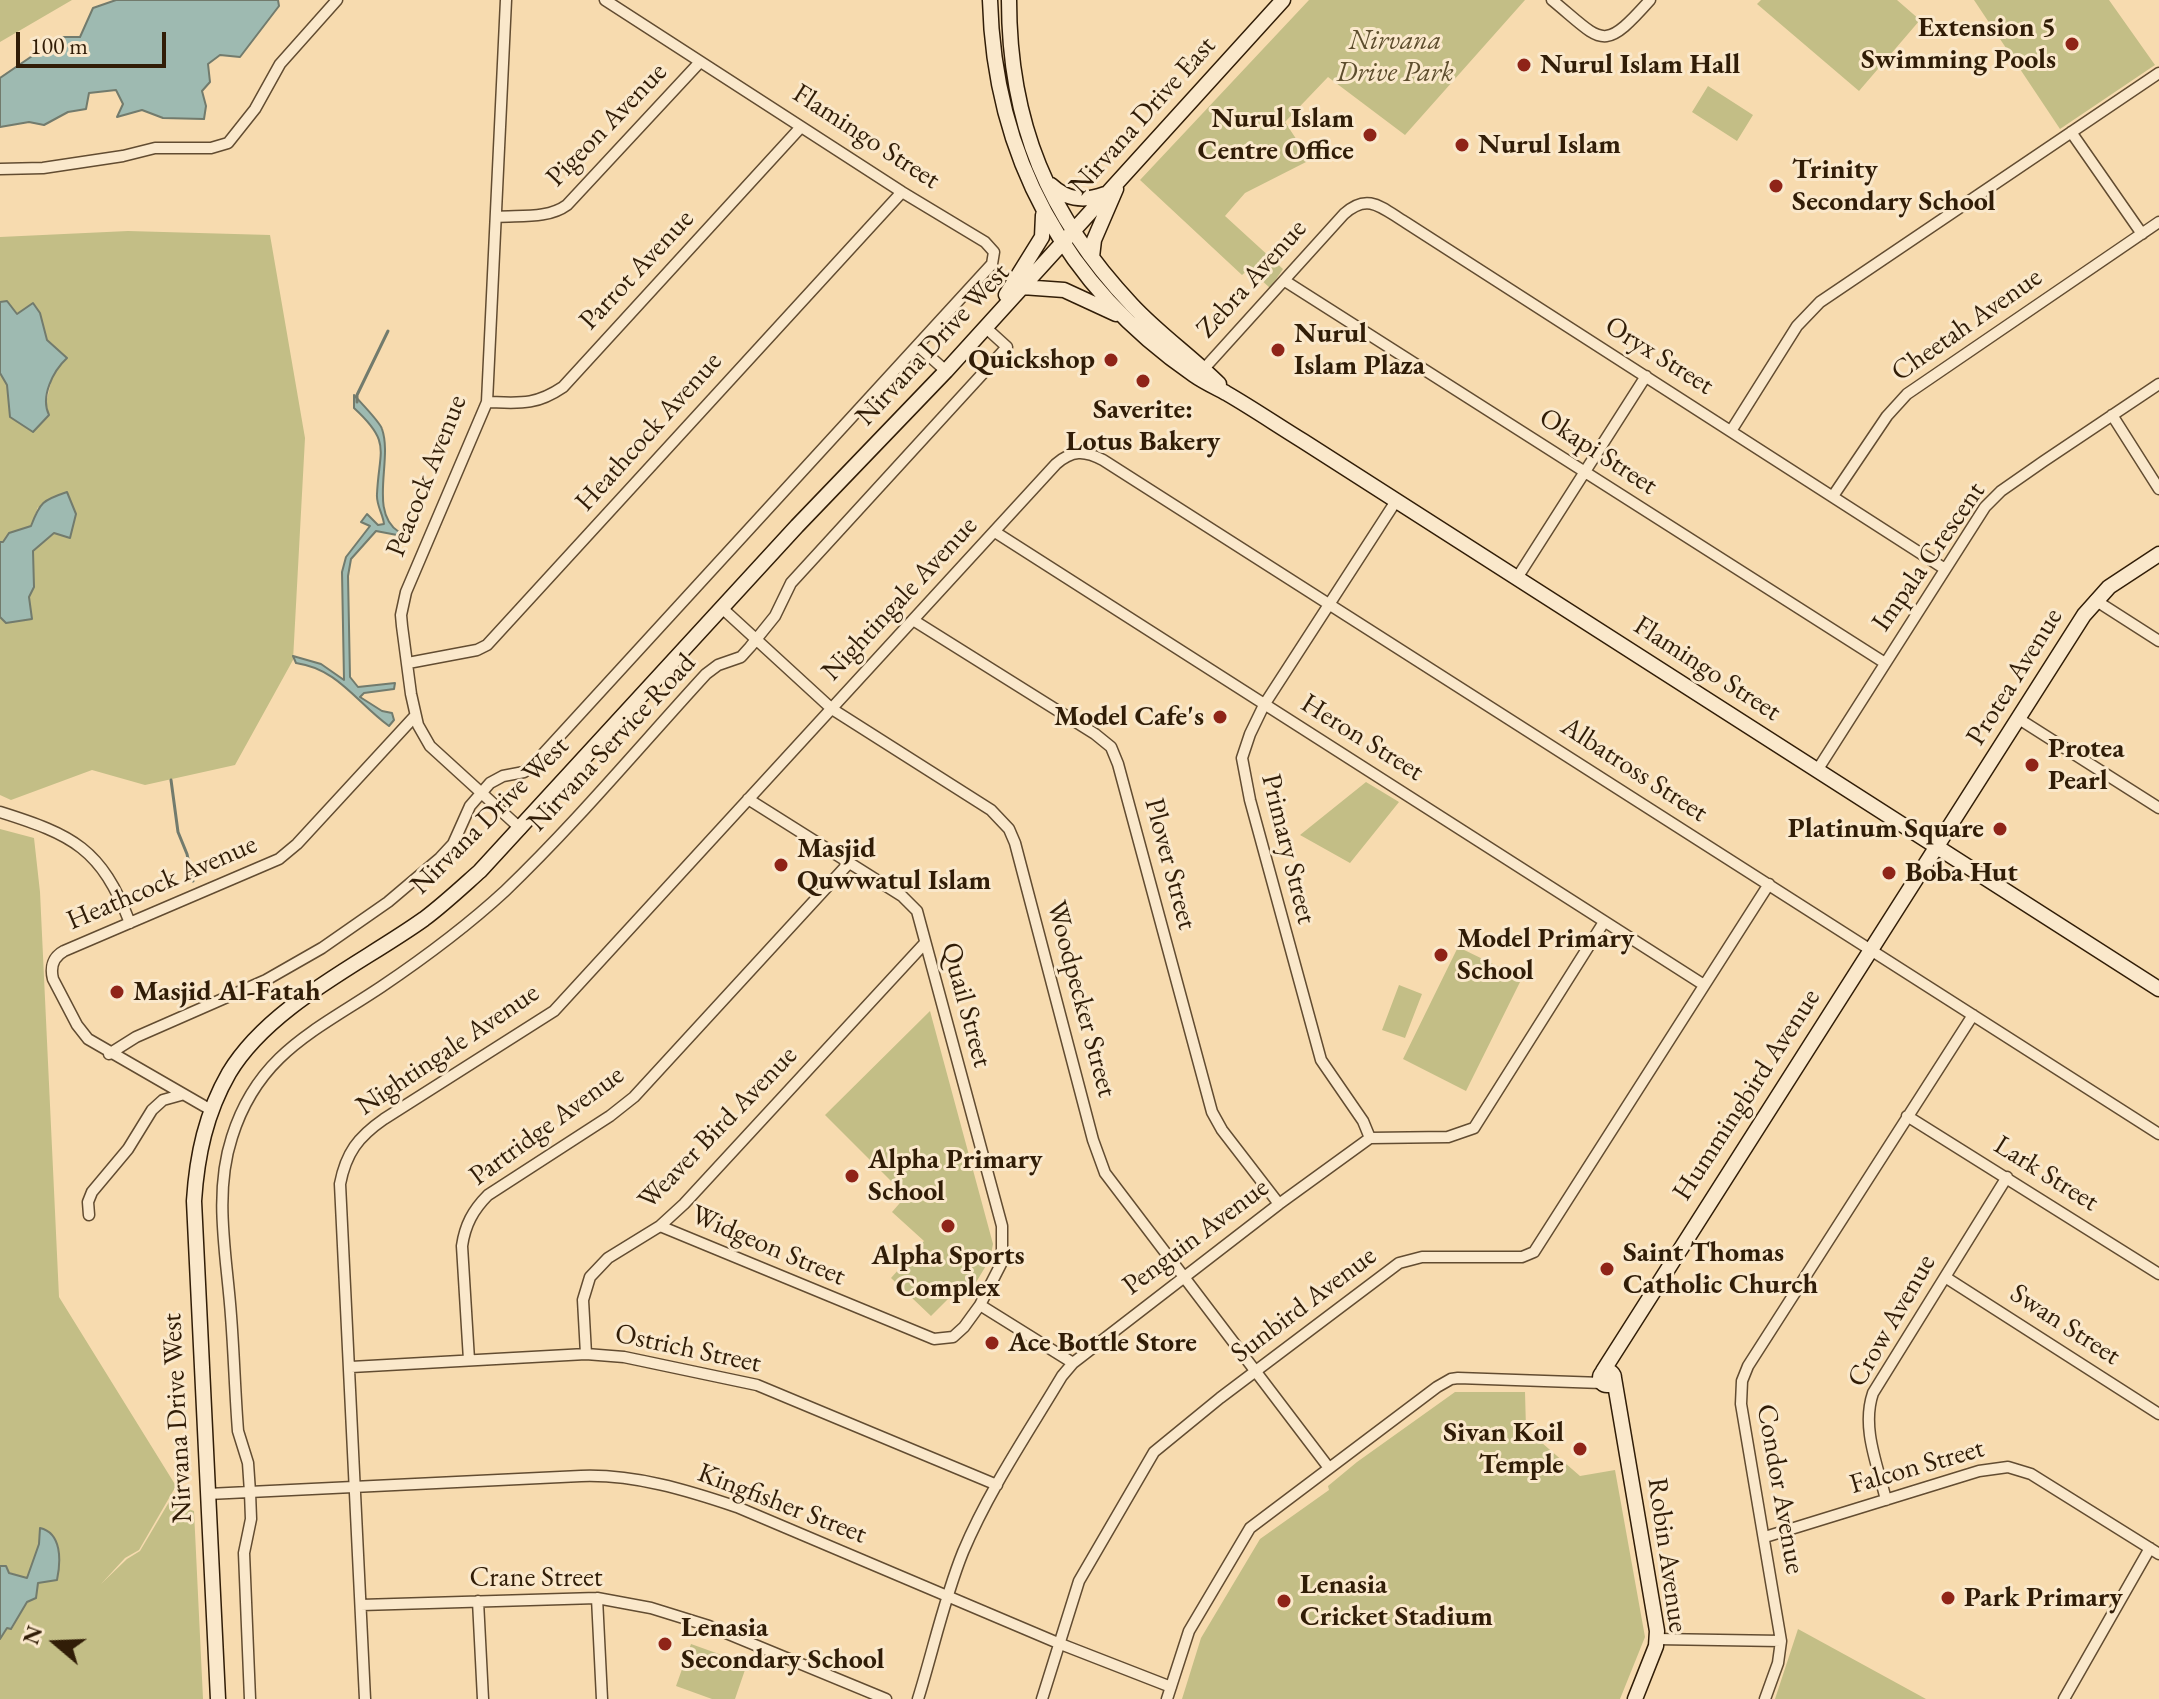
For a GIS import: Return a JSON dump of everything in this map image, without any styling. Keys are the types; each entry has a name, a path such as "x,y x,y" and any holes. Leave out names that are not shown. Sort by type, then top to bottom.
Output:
{"main road":[{"name":"Flamingo Street","path":"990,0 994,65 1007,124 1025,177 1062,244 1124,318 1227,394 2159,989"},
{"name":"Flamingo Street","path":"1009,0 1016,93 1044,179 1073,231 1092,257 1140,314 1200,373"},
{"name":"Nirvana Drive East","path":"1062,244 1283,0"},
{"path":"1044,179 1059,193 1088,200 1113,188"},
{"path":"1092,257 1094,240 1113,188"},
{"path":"990,322 1042,237 1042,209"},
{"name":"Nirvana Drive West","path":"218,1699 194,1201 197,1160 211,1110 230,1071 266,1030 305,999 445,902 521,829 797,526 946,371 1062,244"},
{"path":"1022,287 1064,290 1124,318"},
{"name":"Protea Avenue","path":"1937,848 2095,600 2159,554"},
{"name":"Hummingbird Avenue","path":"1606,1377 1623,1340 1937,848"},
{"name":"Robin Avenue","path":"1606,1377 1620,1415 1657,1639 1635,1699"}],"street":[{"path":"0,169 43,168 155,148 211,148 228,143 255,109 280,64 337,0"},
{"name":"Peacock Avenue","path":"506,0 487,402 406,592 401,615 415,716 420,731 430,746 521,829"},
{"name":"Flamingo Street","path":"605,0 902,192 985,242 994,252 992,264 918,346"},
{"path":"1552,0 1599,36 1615,35 1650,0"},
{"name":"Pigeon Avenue","path":"496,217 547,214 567,205 700,62"},
{"path":"1731,431 1807,313 2159,73"},
{"name":"Parrot Avenue","path":"487,402 528,404 548,397 563,387 801,127"},
{"path":"2071,132 2142,234"},
{"name":"Heathcock Avenue","path":"408,663 477,650 487,645 902,192"},
{"name":"Oryx Street","path":"1344,214 1358,202 1378,206 1945,569"},
{"name":"Zebra Avenue","path":"1200,373 1344,214"},
{"name":"Cheetah Avenue","path":"1833,496 1887,416 1907,394 2159,222"},
{"name":"Okapi Street","path":"1285,281 1885,663"},
{"name":"Nirvana Service Road","path":"250,1699 244,1553 251,1519 250,1492 248,1463 238,1431 222,1206 225,1161 232,1136 257,1084 283,1053 300,1039 382,987 444,942 505,891 706,674 718,665 741,657 775,616 791,583 1007,347 990,322"},
{"path":"918,346 946,371"},
{"name":"Nirvana Service Road","path":"109,1054 136,1037 252,987 322,948 388,902 440,858 453,844 465,815 481,793 497,778 524,772 533,765 918,346"},
{"path":"1517,578 1646,376"},
{"name":"Impala Crescent","path":"1818,769 1993,498 2159,384"},
{"path":"2112,415 2159,489"},
{"name":"Nightingale Avenue","path":"365,1699 340,1184 354,1144 384,1119 554,1011 1062,459 1081,451"},
{"name":"Albatross Street","path":"1081,451 1103,460 2159,1134"},
{"name":"Primary Street","path":"1370,1138 1363,1121 1321,1060 1242,765 1243,750 1264,705 1396,501"},
{"name":"Heron Street","path":"995,532 1704,985"},
{"path":"2095,600 2159,641"},
{"name":"Woodpecker Street","path":"723,609 832,709 991,810 1009,829 1100,1163 1120,1194 1329,1468"},
{"name":"Plover Street","path":"913,620 1111,747 1212,1112 1222,1130 1279,1204"},
{"name":"Heathcock Avenue","path":"211,1110 109,1054 83,1034 53,979 52,965 58,954 64,951 268,865 288,853 415,716"},
{"path":"2019,719 2159,808"},
{"name":"Quail Street","path":"748,799 913,906 1004,1238 1002,1262 980,1305"},
{"path":"0,812 51,828 92,857 117,888 130,923"},
{"name":"Partridge Avenue","path":"469,1360 462,1246 464,1233 476,1207 488,1195 634,1097 849,863"},
{"name":"Sunbird Avenue","path":"1042,1699 1085,1569 1154,1452 1399,1263 1422,1257 1522,1257 1534,1252 1769,884"},
{"path":"1370,1138 1448,1137 1474,1128 1604,922"},
{"name":"Weaver Bird Avenue","path":"586,1354 583,1300 590,1277 608,1258 660,1226 684,1204 925,943"},
{"name":"Condor Avenue","path":"1765,1699 1778,1663 1781,1641 1741,1404 1742,1381 1748,1366 1973,1015"},
{"path":"89,1215 88,1202 92,1192 128,1149 152,1110 163,1100 181,1095"},
{"name":"Lark Street","path":"1907,1116 2159,1274"},
{"name":"Penguin Avenue","path":"918,1699 962,1554 997,1485 1062,1376 1073,1363 1370,1138"},
{"name":"Crow Avenue","path":"1886,1500 1870,1434 1870,1401 1879,1381 2007,1177"},
{"name":"Widgeon Street","path":"660,1226 926,1338 940,1340 953,1337 980,1305"},
{"name":"Swan Street","path":"1945,1277 2159,1414"},
{"path":"980,1305 1073,1363"},
{"name":"Ostrich Street","path":"351,1367 586,1354 624,1357 757,1385 997,1485"},
{"path":"1167,1699 1189,1631 1246,1533 1329,1468 1451,1379 1578,1382 1606,1377"},
{"name":"Falcon Street","path":"1765,1537 1979,1471 2008,1467 2031,1474 2154,1551"},
{"name":"Kingfisher Street","path":"208,1494 597,1476 630,1480 705,1496 737,1507 1058,1643 1171,1687"},
{"path":"2064,1699 2154,1551"},
{"path":"597,1598 602,1699"},
{"name":"Crane Street","path":"361,1605 597,1598 651,1608 709,1626 886,1699"},
{"path":"478,1601 483,1699"},
{"path":"1657,1639 1781,1641"}],"green space":[{"path":"0,0 72,0 0,42"},
{"name":"Nirvana Drive Park","path":"1309,0 1525,0 1405,135 1328,77 1285,122 1310,160 1245,193 1225,216 1283,269 1270,288 1249,269 1242,275 1140,180"},
{"path":"1761,0 1897,0 1920,20 1859,91 1757,4"},
{"name":"Extension 5 Swimming Pools","path":"1974,0 2109,0 2155,65 2060,129"},
{"path":"1708,86 1753,115 1737,141 1692,112"},
{"path":"128,231 270,235 305,438 293,660 235,765 145,785 92,770 11,800 0,795 0,617 6,623 28,597 34,576 33,551 55,533 38,507 31,526 9,533 0,542 0,373 7,385 10,417 45,407 54,370 40,313 33,303 17,314 7,301 0,302 0,237"},
{"path":"1366,782 1399,802 1350,863 1300,835"},
{"path":"0,829 34,838 40,892 59,1297 176,1486 139,1550 125,1558 101,1584 140,1551 169,1502 194,1511 203,1699 0,1699 0,1639 7,1628 12,1629 27,1602 36,1598 40,1529 39,1544 27,1579 9,1572 6,1566 0,1566"},
{"path":"1458,947 1522,978 1466,1091 1403,1059"},
{"path":"1399,985 1422,994 1405,1038 1382,1030"},
{"path":"930,1011 993,1244 990,1259 969,1294 960,1287 931,1316 891,1278 924,1241 892,1212 906,1196 825,1115"},
{"path":"1455,1392 1525,1392 1526,1429 1580,1476 1615,1470 1645,1637 1620,1699 1182,1699 1201,1638 1260,1539 1329,1490 1328,1486 1357,1462"},
{"path":"1798,1629 1926,1699 1775,1699"},
{"path":"691,1644 747,1664 735,1699 712,1699 676,1686"}],"water":[{"path":"116,0 278,0 279,6 240,57 220,55 208,64 210,82 202,91 206,106 204,119 163,118 142,110 117,117 123,104 116,90 89,93 86,109 68,112 44,125 29,122 0,127 0,78 60,37 80,37 93,8"},
{"path":"7,301 17,314 33,303 40,313 47,340 67,358 49,385 46,400 49,415 33,432 10,417 7,385 0,373 0,302"},
{"path":"354,395 382,429 385,442 385,512 399,532 397,535 376,531 351,559 348,576 350,677 358,687 395,683 394,689 364,693 360,697 382,711 392,713 394,720 389,726 335,679 311,666 296,663 293,656 321,664 344,680 342,572 346,557 370,526 361,522 367,514 378,525 384,524 377,498 381,456 379,439 354,408"},
{"path":"67,492 76,514 70,538 54,533 33,551 34,587 29,597 32,619 6,623 0,617 0,542 9,533 31,526 43,503"},
{"path":"40,1528 56,1542 59,1557 57,1580 38,1583 36,1598 27,1602 11,1629 7,1628 0,1639 0,1566 6,1566 9,1573 27,1578 39,1544"}],"waterway":[{"path":"357,402 357,395 388,331"},
{"path":"171,780 178,832 193,881"}],"place":[{"name":"Extension 5 Swimming Pools","path":"2072,44"},
{"name":"Nurul Islam Hall","path":"1524,65"},
{"name":"Nurul Islam Centre Office","path":"1370,135"},
{"name":"Nurul Islam","path":"1462,145"},
{"name":"Trinity Secondary School","path":"1776,186"},
{"name":"Nurul Islam Plaza","path":"1278,350"},
{"name":"Quickshop","path":"1111,360"},
{"name":"Saverite: Lotus Bakery","path":"1143,381"},
{"name":"Model Cafe's","path":"1220,717"},
{"name":"Protea Pearl","path":"2032,765"},
{"name":"Platinum Square","path":"2000,829"},
{"name":"Masjid Quwwatul Islam","path":"781,865"},
{"name":"Boba Hut","path":"1889,873"},
{"name":"Model Primary School","path":"1441,955"},
{"name":"Masjid Al-Fatah","path":"117,992"},
{"name":"Alpha Primary School","path":"852,1176"},
{"name":"Alpha Sports Complex","path":"948,1226"},
{"name":"Saint Thomas Catholic Church","path":"1607,1269"},
{"name":"Ace Bottle Store","path":"992,1343"},
{"name":"Sivan Koil Temple","path":"1580,1449"},
{"name":"Park Primary","path":"1948,1598"},
{"name":"Lenasia Cricket Stadium","path":"1284,1601"},
{"name":"Lenasia Secondary School","path":"665,1644"}]}
